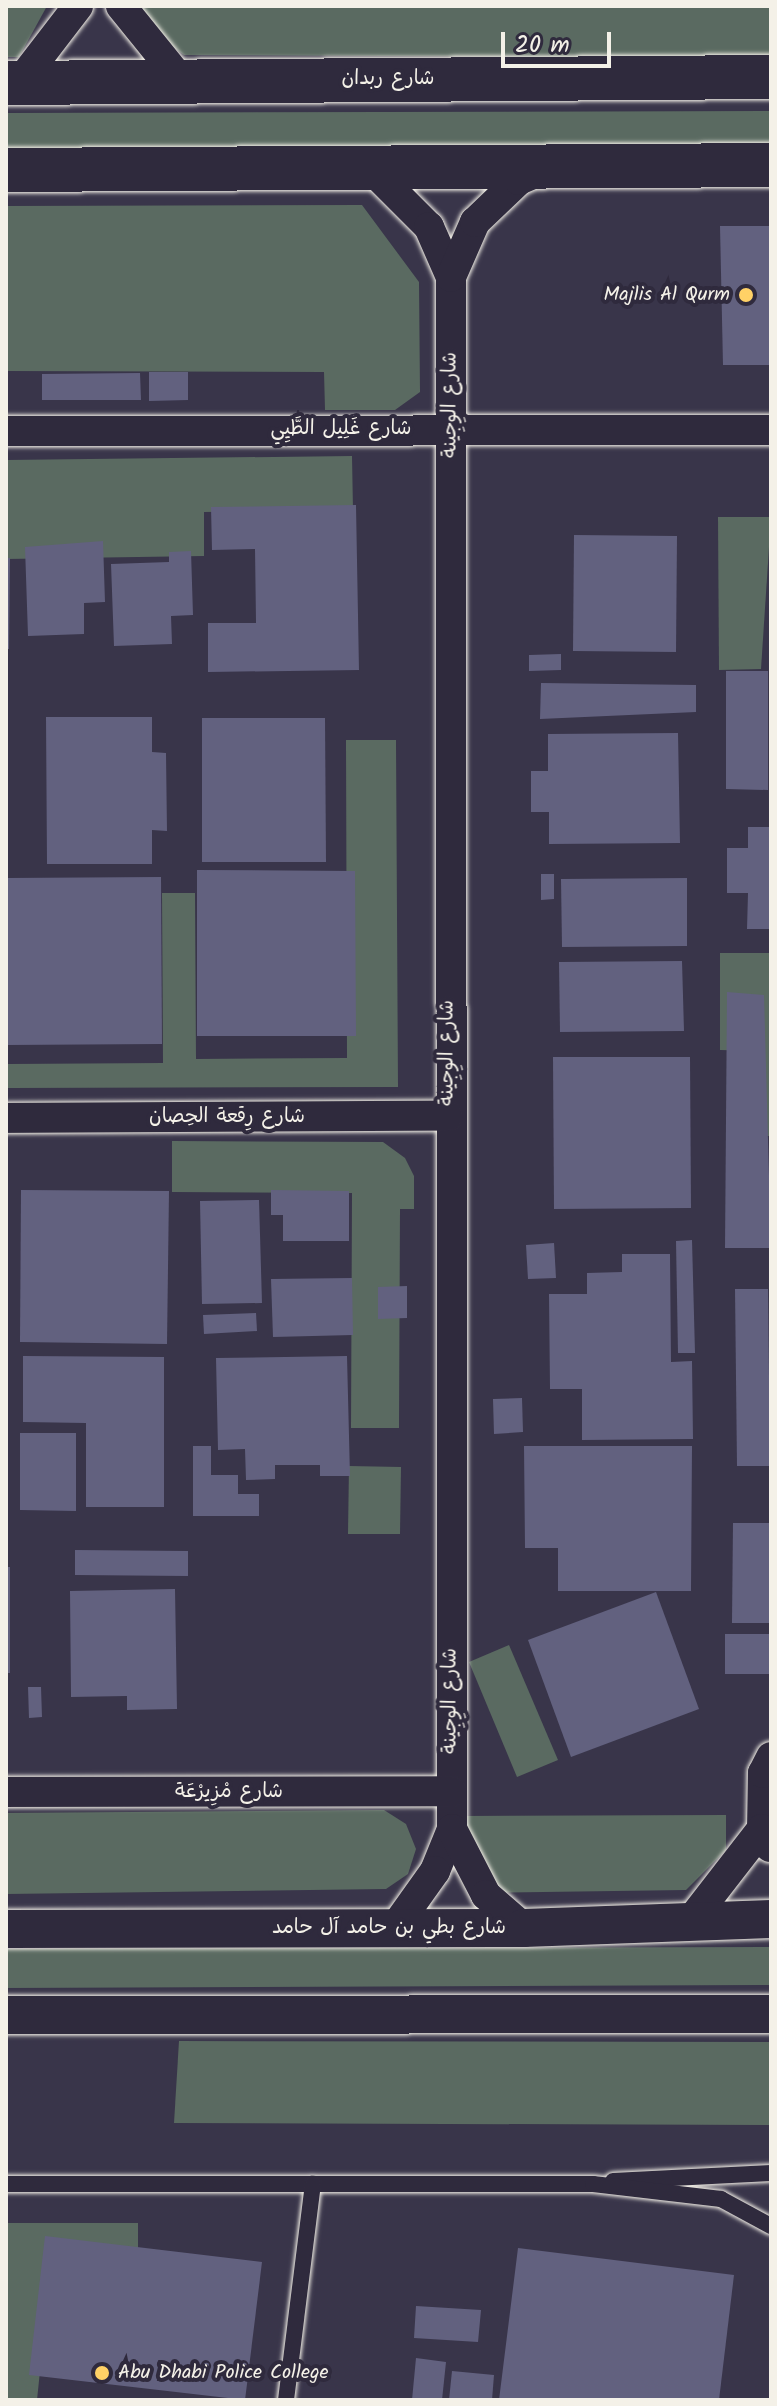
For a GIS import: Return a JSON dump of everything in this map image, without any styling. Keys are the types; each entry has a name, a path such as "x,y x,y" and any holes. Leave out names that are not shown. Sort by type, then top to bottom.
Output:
{"main road":[{"name":"شارع ربدان","path":"12,83 771,77"},
{"path":"6,170 771,165"}],"street":[{"path":"12,83 78,6"},
{"path":"121,6 181,80"},
{"name":"شارع الوِجِينة","path":"451,277 485,210 547,168"},
{"name":"شارع الوِجِينة","path":"371,169 421,216 451,277 448,1116 452,1829 435,1871 395,1927"},
{"name":"شارع غَلِيل الطَّيِي","path":"6,431 452,428 771,430"},
{"name":"شارع رِقعة الحِصان","path":"6,1118 448,1116"},
{"path":"689,1923 766,1839 763,1773 771,1757"},
{"name":"شارع مْزِيرْعَة","path":"6,1792 452,1791"},
{"name":"شارع الوِجِينة","path":"452,1829 486,1895 524,1928"},
{"name":"شارع بطي بن حامد آل حامد","path":"6,1929 524,1928 771,1919"},
{"path":"6,2015 771,2014"}],"lane":[{"path":"6,2184 593,2184 771,2173"},
{"path":"286,2400 313,2184"},
{"path":"593,2184 721,2199 771,2226"}],"green space":[{"path":"6,6 47,6 19,57 6,57"},
{"path":"131,6 771,6 771,58 184,55 139,22"},
{"path":"771,111 771,152 6,153 6,113"},
{"path":"362,205 419,282 420,392 395,410 325,410 324,372 6,371 6,206"},
{"path":"352,456 353,510 204,512 204,556 6,559 6,460"},
{"path":"718,517 771,517 761,669 719,670"},
{"path":"346,740 396,740 398,1087 8,1088 8,1064 163,1063 162,893 195,893 196,1059 347,1058"},
{"path":"720,953 771,953 771,1136 759,1136 758,1051 720,1050"},
{"path":"172,1141 383,1142 405,1158 414,1176 414,1209 400,1209 399,1428 351,1428 352,1193 172,1192"},
{"path":"349,1466 401,1467 400,1534 348,1534"},
{"path":"509,1645 558,1760 517,1777 469,1662"},
{"path":"384,1810 406,1824 416,1849 408,1874 386,1889 6,1894 6,1813"},
{"path":"726,1815 726,1850 686,1890 481,1893 461,1816"},
{"path":"771,1947 771,1985 6,1988 6,1949"},
{"path":"179,2041 771,2042 771,2125 174,2123"},
{"path":"6,2223 138,2223 138,2265 52,2256 37,2400 6,2400"}],"building":[{"name":"Majlis Al Qurm","path":"720,226 771,226 771,365 723,365"},
{"path":"149,372 188,372 188,400 149,401"},
{"path":"140,373 141,400 42,400 42,374"},
{"path":"356,505 359,670 208,672 208,623 256,623 255,549 212,550 211,507"},
{"path":"574,535 677,536 676,652 573,651"},
{"path":"103,541 105,602 84,603 84,634 28,636 25,547"},
{"path":"191,551 193,615 171,616 172,644 114,646 111,564 169,562 169,552"},
{"path":"6,558 10,558 9,649 6,649"},
{"path":"561,654 561,670 529,671 529,655"},
{"path":"726,671 768,671 768,790 726,789"},
{"path":"541,683 696,685 696,712 540,719"},
{"path":"46,717 152,717 152,752 166,753 167,831 152,830 152,864 47,864"},
{"path":"202,718 325,718 326,862 202,862"},
{"path":"678,733 680,843 549,844 549,812 531,812 531,771 548,771 548,734"},
{"path":"748,827 771,827 771,929 747,929 748,893 727,893 727,848 748,848"},
{"path":"197,870 355,871 356,1036 197,1036"},
{"path":"541,874 554,874 554,899 541,900"},
{"path":"161,877 162,1044 6,1045 6,878"},
{"path":"687,878 687,946 562,947 561,879"},
{"path":"682,961 684,1031 560,1032 559,962"},
{"path":"727,992 764,995 771,1248 725,1248"},
{"path":"553,1057 690,1057 691,1208 554,1209"},
{"path":"21,1190 169,1191 167,1344 20,1342"},
{"path":"271,1190 349,1191 349,1241 283,1241 283,1215 271,1215"},
{"path":"259,1200 262,1303 202,1304 200,1201"},
{"path":"692,1240 695,1353 678,1353 676,1241"},
{"path":"554,1243 556,1278 528,1279 526,1245"},
{"path":"622,1254 670,1254 671,1362 692,1361 693,1439 582,1440 582,1389 550,1389 549,1294 587,1294 587,1273 622,1272"},
{"path":"352,1278 353,1335 273,1337 271,1279"},
{"path":"407,1286 407,1318 378,1319 378,1287"},
{"path":"735,1289 768,1289 770,1466 737,1466"},
{"path":"256,1313 257,1331 204,1334 203,1315"},
{"path":"23,1356 164,1357 164,1507 86,1507 86,1423 23,1422"},
{"path":"347,1356 350,1476 320,1476 320,1465 275,1465 275,1479 246,1480 245,1449 218,1450 216,1358"},
{"path":"522,1398 523,1432 494,1434 493,1399"},
{"path":"20,1433 76,1433 76,1511 20,1510"},
{"path":"193,1446 211,1446 211,1475 238,1475 238,1494 259,1494 259,1516 193,1516"},
{"path":"524,1446 692,1446 691,1591 558,1591 558,1548 525,1548"},
{"path":"733,1523 771,1523 771,1623 732,1623"},
{"path":"75,1550 188,1551 188,1576 75,1575"},
{"path":"6,1567 10,1567 10,1673 6,1673"},
{"path":"175,1589 177,1709 127,1710 127,1696 71,1697 70,1591"},
{"path":"656,1592 699,1709 571,1757 528,1640"},
{"path":"725,1634 771,1634 771,1674 725,1674"},
{"path":"28,1687 41,1687 42,1717 29,1718"},
{"path":"45,2236 262,2262 245,2400 29,2375"},
{"path":"518,2248 734,2275 719,2400 499,2400"},
{"path":"416,2306 481,2310 478,2342 414,2338"},
{"path":"416,2358 446,2362 442,2400 412,2400"},
{"path":"452,2371 494,2375 492,2400 449,2400"}],"place":[{"name":"Majlis Al Qurm","path":"746,295"},
{"name":"Abu Dhabi Police College","path":"102,2373"}]}
